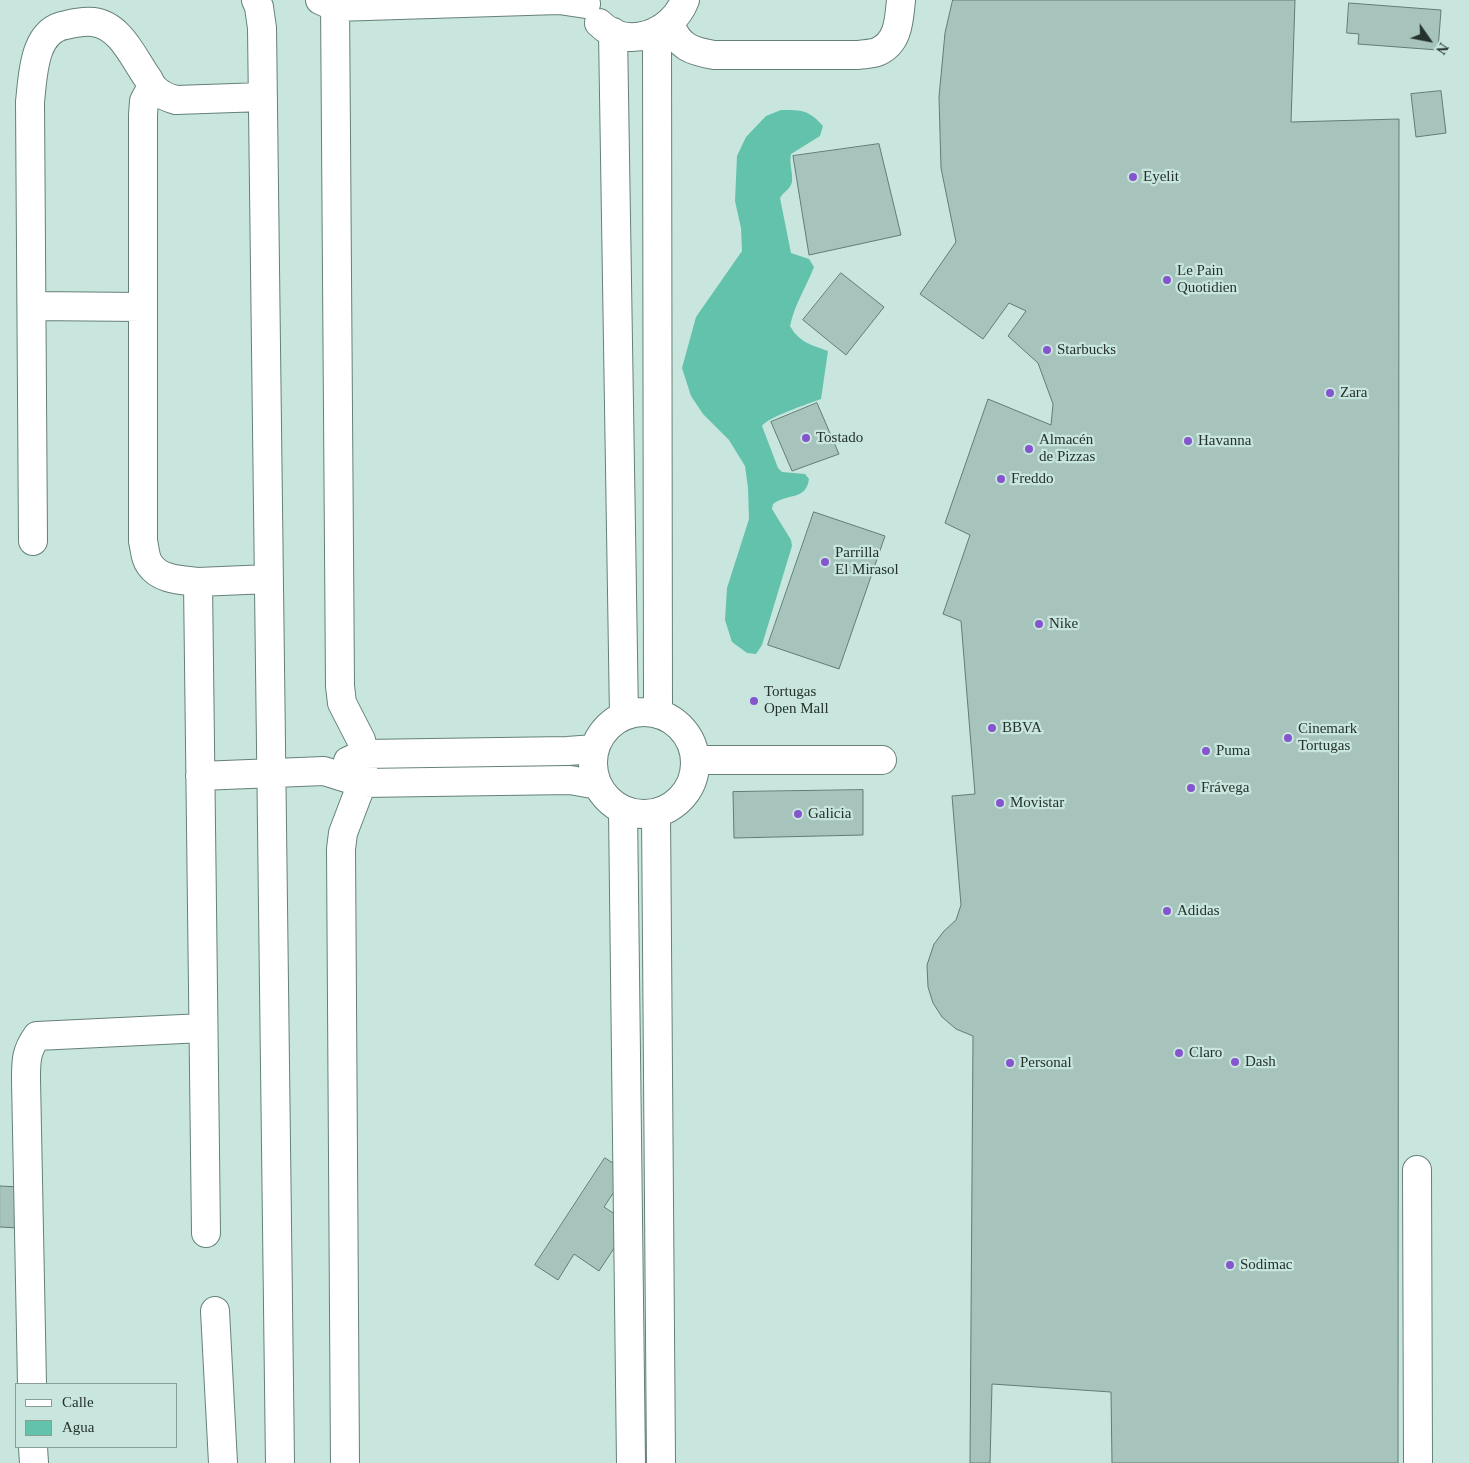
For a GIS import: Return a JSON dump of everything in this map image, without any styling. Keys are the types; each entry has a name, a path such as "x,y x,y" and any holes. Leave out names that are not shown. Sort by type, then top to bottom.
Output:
{"lane":[{"path":"345,1463 341,849 343,833 362,783 364,754 361,740 342,703 340,686 330,2 559,0 586,2 597,20 613,32 627,37 642,37 663,28 679,14 685,0"},
{"path":"663,28 682,44 697,52 714,54 858,55 878,52 891,42 899,27 901,0"},
{"path":"263,2 280,1463"},
{"path":"33,541 30,102 33,68 43,40 51,32 64,25 93,22 107,27 118,34 155,90 166,97 176,100 263,97"},
{"path":"658,714 663,28"},
{"path":"613,32 624,716"},
{"path":"152,86 144,101 143,115 143,542 146,555 150,565 168,578 198,582 269,579"},
{"path":"32,306 143,307"},
{"path":"198,582 206,1233"},
{"path":"641,712 658,714 673,720 684,731 692,744 695,760 694,774 689,787 680,799 669,808 656,813 639,814 623,810 604,795 598,785 593,761 595,749 601,735 611,724 624,716 641,712"},
{"path":"324,771 364,754 595,749"},
{"path":"695,760 882,760"},
{"path":"200,776 324,771 362,783 570,780 598,785"},
{"path":"623,810 631,1463"},
{"path":"656,813 661,1463"},
{"path":"32,1383 26,1079 26,1058 31,1044 37,1036 203,1028"},
{"path":"1417,1170 1418,1463"},
{"path":"215,1311 223,1463"},
{"path":"33,1448 34,1463"}],"water":[{"path":"781,110 805,112 823,126 820,136 791,154 792,182 780,198 791,253 809,259 814,267 790,326 801,339 828,351 821,399 780,415 762,426 778,468 782,472 805,474 809,479 804,491 800,494 773,504 772,509 791,540 792,546 762,645 756,654 747,653 732,642 725,620 727,588 749,519 745,466 729,440 703,414 691,396 682,368 696,317 742,251 741,228 735,201 737,156 746,137 766,116"}],"building":[{"path":"953,0 1295,0 1291,122 1399,119 1398,1463 1112,1463 1111,1392 992,1384 990,1463 970,1463 973,1036 956,1029 942,1017 933,1003 928,987 927,965 934,944 956,920 961,905 952,796 975,794 961,621 943,614 970,535 945,523 988,399 1051,425 1053,404 1038,363 1008,336 1026,311 1009,303 983,339 920,294 956,242 941,168 939,97 945,33"},
{"path":"1349,3 1441,10 1438,50 1358,44 1359,34 1347,33"},
{"path":"1441,91 1446,133 1416,137 1411,94"},
{"path":"879,144 901,235 809,255 793,156"},
{"path":"841,273 884,307 846,355 803,320"},
{"path":"817,403 839,454 792,471 771,422"},
{"path":"814,512 885,536 839,669 768,645"},
{"name":"Galicia","path":"863,790 863,835 734,838 733,792"},
{"path":"605,1158 627,1172 604,1207 630,1224 599,1271 574,1254 558,1280 535,1265"},
{"path":"0,1186 21,1187 19,1228 0,1227"}],"place":[{"name":"Eyelit","path":"1133,177"},
{"name":"Le Pain Quotidien","path":"1167,280"},
{"name":"Starbucks","path":"1047,350"},
{"name":"Zara","path":"1330,393"},
{"name":"Tostado","path":"806,438"},
{"name":"Havanna","path":"1188,441"},
{"name":"Almacén de Pizzas","path":"1029,449"},
{"name":"Freddo","path":"1001,479"},
{"name":"Parrilla El Mirasol","path":"825,562"},
{"name":"Nike","path":"1039,624"},
{"name":"Tortugas Open Mall","path":"754,701"},
{"name":"BBVA","path":"992,728"},
{"name":"Cinemark Tortugas","path":"1288,738"},
{"name":"Puma","path":"1206,751"},
{"name":"Frávega","path":"1191,788"},
{"name":"Movistar","path":"1000,803"},
{"name":"Galicia","path":"798,814"},
{"name":"Adidas","path":"1167,911"},
{"name":"Claro","path":"1179,1053"},
{"name":"Dash","path":"1235,1062"},
{"name":"Personal","path":"1010,1063"},
{"name":"Sodimac","path":"1230,1265"}]}
